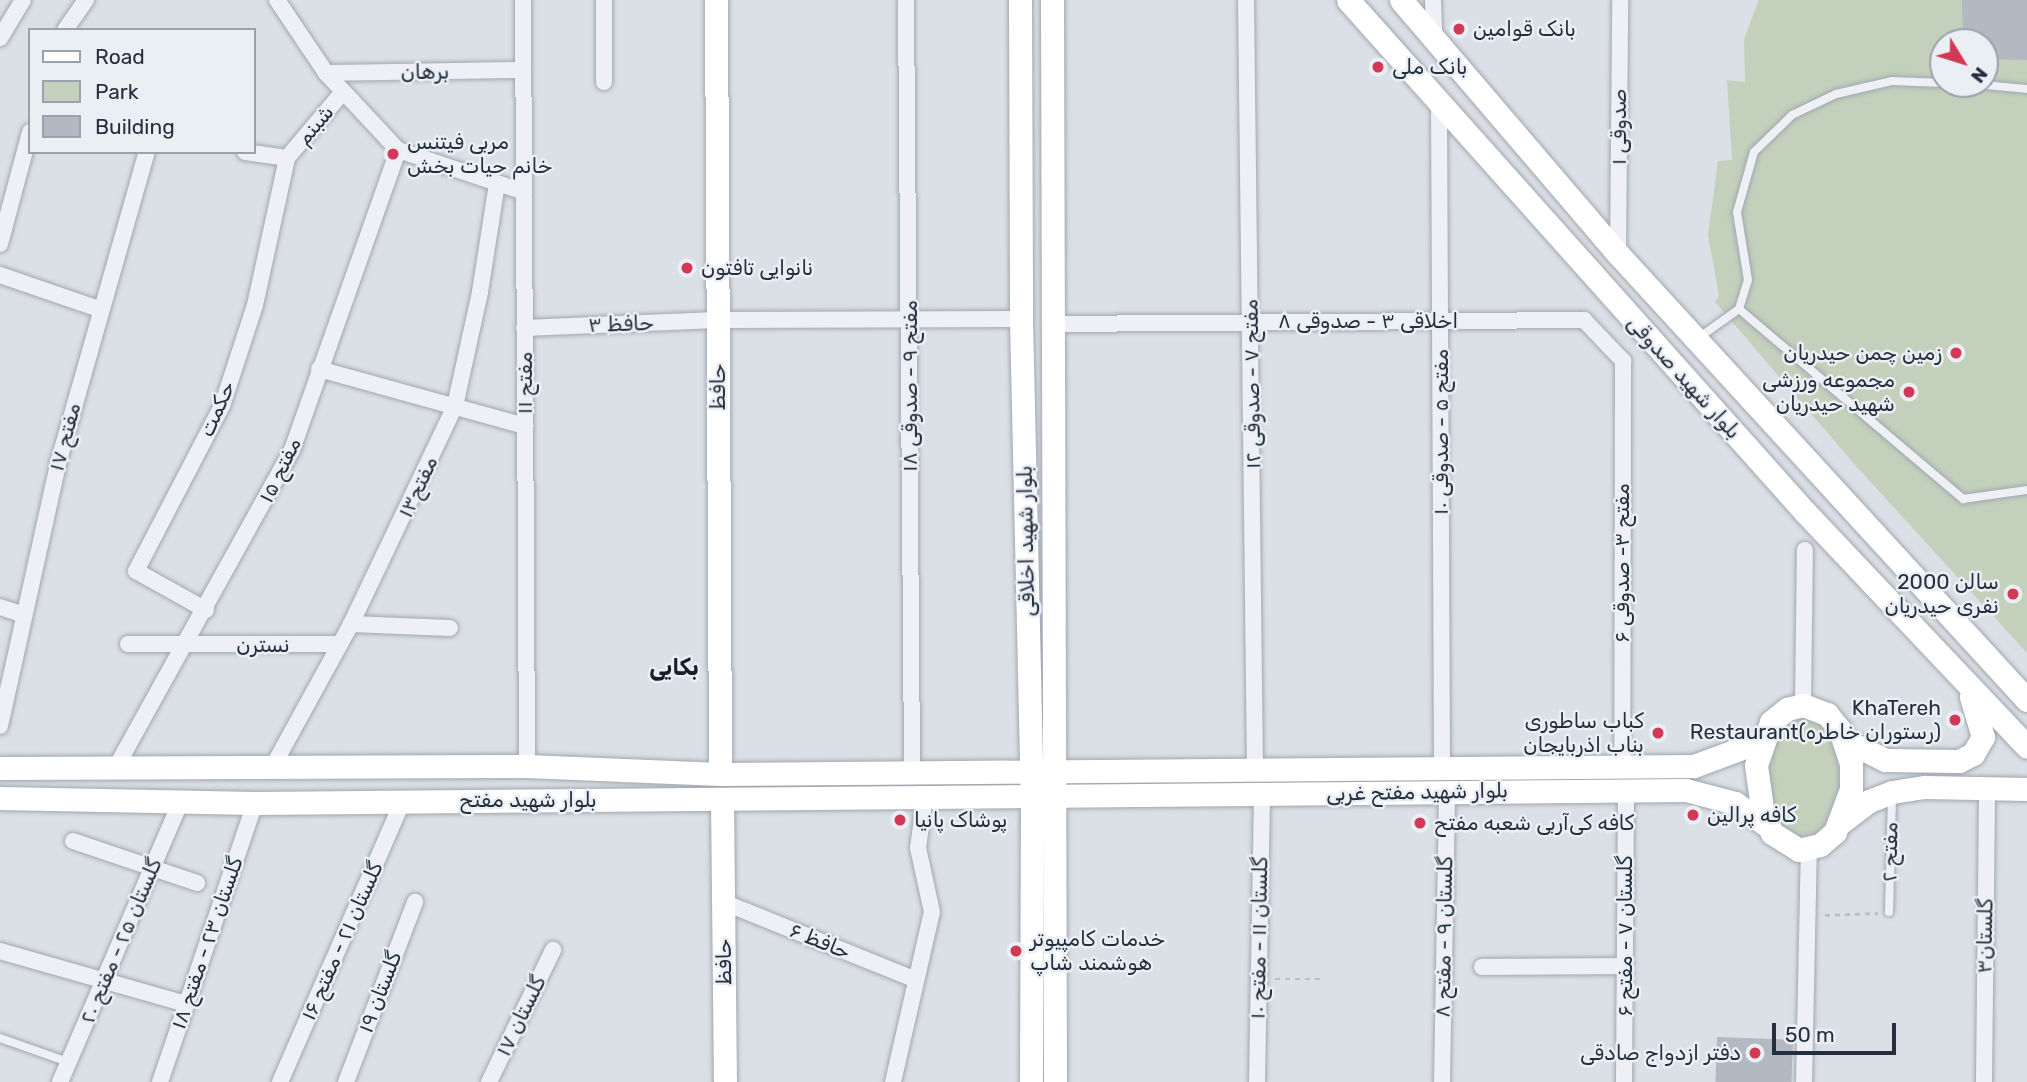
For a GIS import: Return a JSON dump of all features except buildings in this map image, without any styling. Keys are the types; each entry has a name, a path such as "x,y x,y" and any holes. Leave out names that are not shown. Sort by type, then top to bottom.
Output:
{"main road":[{"name":"حافظ","path":"716,0 720,774"},
{"name":"بلوار شهید اخلاقی","path":"1020,0 1021,319 1032,771 1031,1082"},
{"name":"بلوار شهید اخلاقی","path":"1052,0 1055,1082"},
{"name":"بلوار شهید صدوقی","path":"1348,0 1967,688 2027,747"},
{"name":"بلوار شهید صدوقی","path":"1401,0 1618,254 2027,700"},
{"path":"1845,740 1885,760 1959,761 1973,754 1983,737 1967,688"},
{"path":"1840,823 1851,789 1845,740 1827,714 1803,705 1778,715 1761,741 1756,778 1759,803 1769,827 1787,845 1809,848 1820,845 1840,823 1869,801 1892,792 1925,787 2027,789"},
{"name":"بلوار شهید مفتح غربی","path":"1055,771 1705,765 1761,741"},
{"name":"بلوار شهید مفتح","path":"0,768 527,766 720,774 1055,771"},
{"path":"1091,795 1092,771"},
{"path":"996,772 1002,787 998,796"},
{"name":"بلوار شهید مفتح غربی","path":"1056,795 1626,790 1710,794 1735,803 1769,827"},
{"name":"بلوار شهید مفتح","path":"0,798 255,803 1056,795"},
{"name":"حافظ","path":"722,799 725,1082"}],"street":[{"path":"0,38 23,0"},
{"path":"66,28 86,0"},
{"name":"شبنم","path":"277,0 342,93 398,150 524,191"},
{"name":"مفتح ۱۱","path":"523,0 527,766"},
{"path":"604,0 604,82"},
{"name":"مفتح ۹ - صدوقی ۱۸","path":"906,0 912,771"},
{"name":"مفتح ۷ - صدوقی ۱۲","path":"1246,0 1255,769"},
{"path":"1433,0 1434,37"},
{"name":"صدوقی ۱","path":"1618,254 1620,0"},
{"name":"برهان","path":"326,73 523,70"},
{"name":"شبنم","path":"256,154 287,159 342,93"},
{"name":"مفتح ۵ - صدوقی ۱۰","path":"1439,99 1442,766"},
{"path":"0,244 28,139"},
{"name":"مفتح ۱۵","path":"115,769 206,610 292,450 398,150"},
{"name":"مفتح ۱۷","path":"0,726 22,614 99,309 146,154"},
{"name":"حکمت","path":"206,610 136,571 222,406 255,305 287,159"},
{"name":"مفتح۱۳","path":"273,766 351,624 454,406 480,292 497,184"},
{"path":"0,275 99,309"},
{"name":"حافظ ۳","path":"524,328 717,320 1021,319"},
{"name":"اخلاقی ۳ - صدوقی ۸","path":"1052,324 1584,320 1623,361"},
{"name":"مفتح ۳- صدوقی ۶","path":"1622,765 1623,361"},
{"path":"319,369 525,426"},
{"path":"1803,705 1805,550"},
{"path":"0,607 22,614"},
{"path":"351,624 450,628"},
{"name":"نسترن","path":"128,644 340,644"},
{"name":"گلستان۳","path":"1984,1082 1987,789"},
{"name":"گلستان ۷ - مفتح ۶","path":"1624,1082 1626,790"},
{"name":"گلستان ۹ - مفتح ۸","path":"1442,1082 1447,791"},
{"name":"گلستان ۱۱ - مفتح ۱۰","path":"1256,1082 1262,793"},
{"path":"893,1082 932,912 918,848 925,796"},
{"name":"گلستان ۲۵ - مفتح ۲۰","path":"60,1082 181,801"},
{"name":"گلستان ۲۱ - مفتح ۱۶","path":"280,1082 403,801"},
{"name":"گلستان ۲۳ - مفتح ۱۸","path":"160,1082 255,803"},
{"path":"73,841 197,883"},
{"path":"1804,1082 1809,848"},
{"name":"گلستان ۱۹","path":"346,1082 415,902"},
{"name":"حافظ ۶","path":"723,902 916,980"},
{"name":"گلستان ۱۷","path":"489,1082 553,950"},
{"path":"0,951 186,1004"},
{"path":"1482,967 1625,966"}],"lane":[{"path":"1696,340 1739,309 1748,280 1737,212 1754,152 1792,115 1836,94 1892,80 1929,81"},
{"path":"1999,86 2027,89"},
{"path":"1739,309 1963,499 2027,490"},
{"name":"مفتح ۲","path":"1889,912 1892,792"},
{"path":"0,1038 68,1062"}],"path":[{"path":"1808,915 1889,912"},
{"path":"1257,978 1321,979"}],"green space":[{"name":"مجموعه ورزشی شهید حیدریان","path":"1759,0 2027,0 2027,653 1856,466 1715,302 1719,296 1708,235 1718,161 1732,160 1727,80 1745,82 1744,39"},
{"path":"1791,714 1828,723 1844,769 1836,817 1808,843 1783,834 1766,801 1768,742"}],"place":[{"name":"بانک قوامین","path":"1459,29"},
{"name":"بانک ملی","path":"1378,67"},
{"name":"مربی فیتنس خانم حیات بخش","path":"393,154"},
{"name":"نانوایی تافتون","path":"687,268"},
{"name":"زمین چمن حیدریان","path":"1956,353"},
{"name":"مجموعه ورزشی شهید حیدریان","path":"1909,392"},
{"name":"سالن 2000 نفری حیدریان","path":"2013,594"},
{"name":"KhaTereh Restaurant(رستوران خاطره)","path":"1955,720"},
{"name":"کباب ساطوری بناب اذربایجان","path":"1658,733"},
{"name":"کافه پرالین","path":"1693,815"},
{"name":"پوشاک پانیا","path":"900,820"},
{"name":"کافه کی‌آربی شعبه مفتح","path":"1420,823"},
{"name":"خدمات کامپیوتر هوشمند شاپ","path":"1016,951"},
{"name":"دفتر ازدواج صادقی","path":"1755,1053"}],"district":[{"name":"بکایی","path":"674,667"}]}
